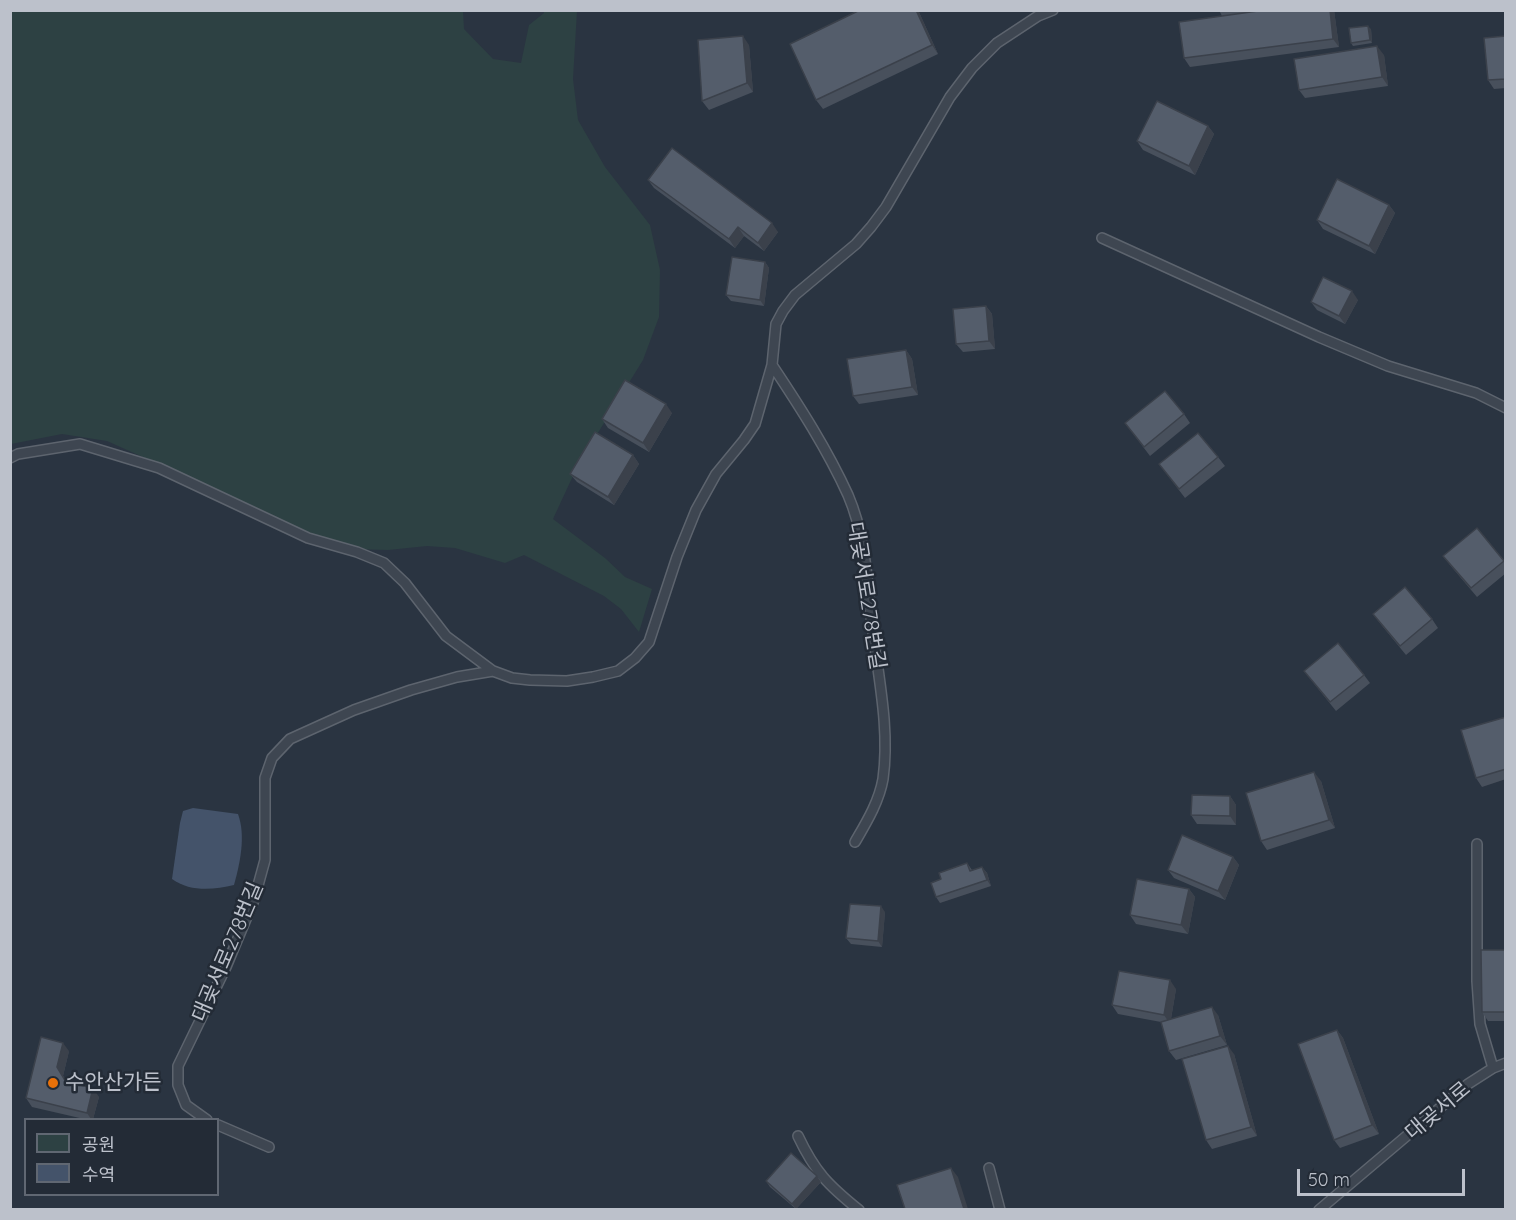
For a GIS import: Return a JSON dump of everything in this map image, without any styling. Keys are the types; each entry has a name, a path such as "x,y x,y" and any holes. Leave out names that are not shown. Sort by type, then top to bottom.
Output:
{"lane":[{"name":"대곶서로278번길","path":"10,458 18,454 80,444 159,468 308,538 357,552 384,563 405,583 446,636 493,671 521,679 567,681 618,671 635,658 649,642 677,557 705,492 754,424 772,365 776,324 783,311 795,295 856,244 886,207 961,82 997,43 1038,16 1053,10"},
{"path":"1102,238 1329,342 1388,366 1476,393 1506,408"},
{"name":"대곶서로278번길","path":"772,365 814,428 848,496 862,537 884,715 885,749 882,782 871,813 855,842"},
{"name":"대곶서로278번길","path":"206,1118 186,1105 178,1085 178,1066 226,967 254,900 265,860 265,778 272,758 290,739 354,710 457,677 493,671"},
{"path":"1477,844 1477,981 1480,1024 1493,1068"},
{"name":"대곶서로","path":"1319,1209 1468,1084 1493,1068 1506,1063"},
{"path":"219,1125 269,1147"},
{"path":"798,1136 810,1162 831,1187 859,1209"},
{"path":"989,1168 1000,1209"}],"green space":[{"path":"11,11 463,11 464,29 493,59 521,63 529,25 544,11 577,11 573,79 578,120 605,167 650,225 660,270 659,317 643,360 578,465 553,519 605,558 625,577 652,589 639,632 621,609 604,596 524,555 505,563 455,548 427,546 388,550 353,549 319,542 107,441 62,434 11,444"}],"water":[{"path":"193,808 238,814 242,840 234,885 202,889 186,886 172,879 183,811"}],"building":[{"path":"860,10 916,10 932,45 816,100 790,44"},
{"path":"1265,10 1330,10 1333,39 1184,58 1179,22"},
{"path":"1368,26 1370,40 1351,43 1349,28"},
{"path":"743,36 747,83 702,101 698,40"},
{"path":"1506,36 1506,79 1488,80 1484,38"},
{"path":"1377,46 1382,77 1299,90 1294,59"},
{"path":"1157,101 1208,126 1189,166 1137,141"},
{"path":"672,148 772,223 758,243 738,227 729,239 648,180"},
{"path":"1337,179 1389,205 1369,246 1317,220"},
{"path":"732,257 765,262 760,300 726,295"},
{"path":"1323,277 1352,291 1339,316 1311,302"},
{"path":"986,306 989,341 956,344 953,309"},
{"path":"906,350 912,387 853,396 847,359"},
{"path":"625,380 666,404 643,443 602,419"},
{"path":"1165,391 1184,414 1144,447 1125,423"},
{"path":"595,432 633,455 608,497 570,474"},
{"path":"1198,433 1218,457 1179,489 1159,464"},
{"path":"1477,528 1504,561 1471,588 1443,556"},
{"path":"1405,587 1432,619 1400,646 1373,614"},
{"path":"1338,643 1364,675 1330,702 1304,671"},
{"path":"1506,717 1506,769 1476,778 1461,730"},
{"path":"1314,772 1329,820 1261,841 1246,793"},
{"path":"1192,795 1230,796 1230,816 1191,815"},
{"path":"1182,835 1233,857 1218,891 1168,870"},
{"path":"967,863 970,871 982,867 987,880 936,897 931,883 941,879 939,873"},
{"path":"1137,879 1189,889 1181,925 1130,915"},
{"path":"850,904 881,906 878,941 846,938"},
{"path":"1481,950 1506,950 1506,1012 1482,1012"},
{"path":"1119,971 1170,980 1164,1015 1112,1005"},
{"path":"1212,1007 1220,1036 1169,1051 1161,1022"},
{"path":"1337,1030 1372,1125 1334,1140 1298,1044"},
{"name":"수안산가든","path":"41,1037 63,1043 57,1067 66,1082 93,1088 87,1113 26,1098"},
{"path":"1228,1046 1251,1127 1206,1140 1182,1059"},
{"path":"791,1153 817,1176 792,1204 766,1181"},
{"path":"951,1168 964,1209 905,1209 897,1185"}],"place":[{"name":"수안산가든","path":"53,1083"}]}
